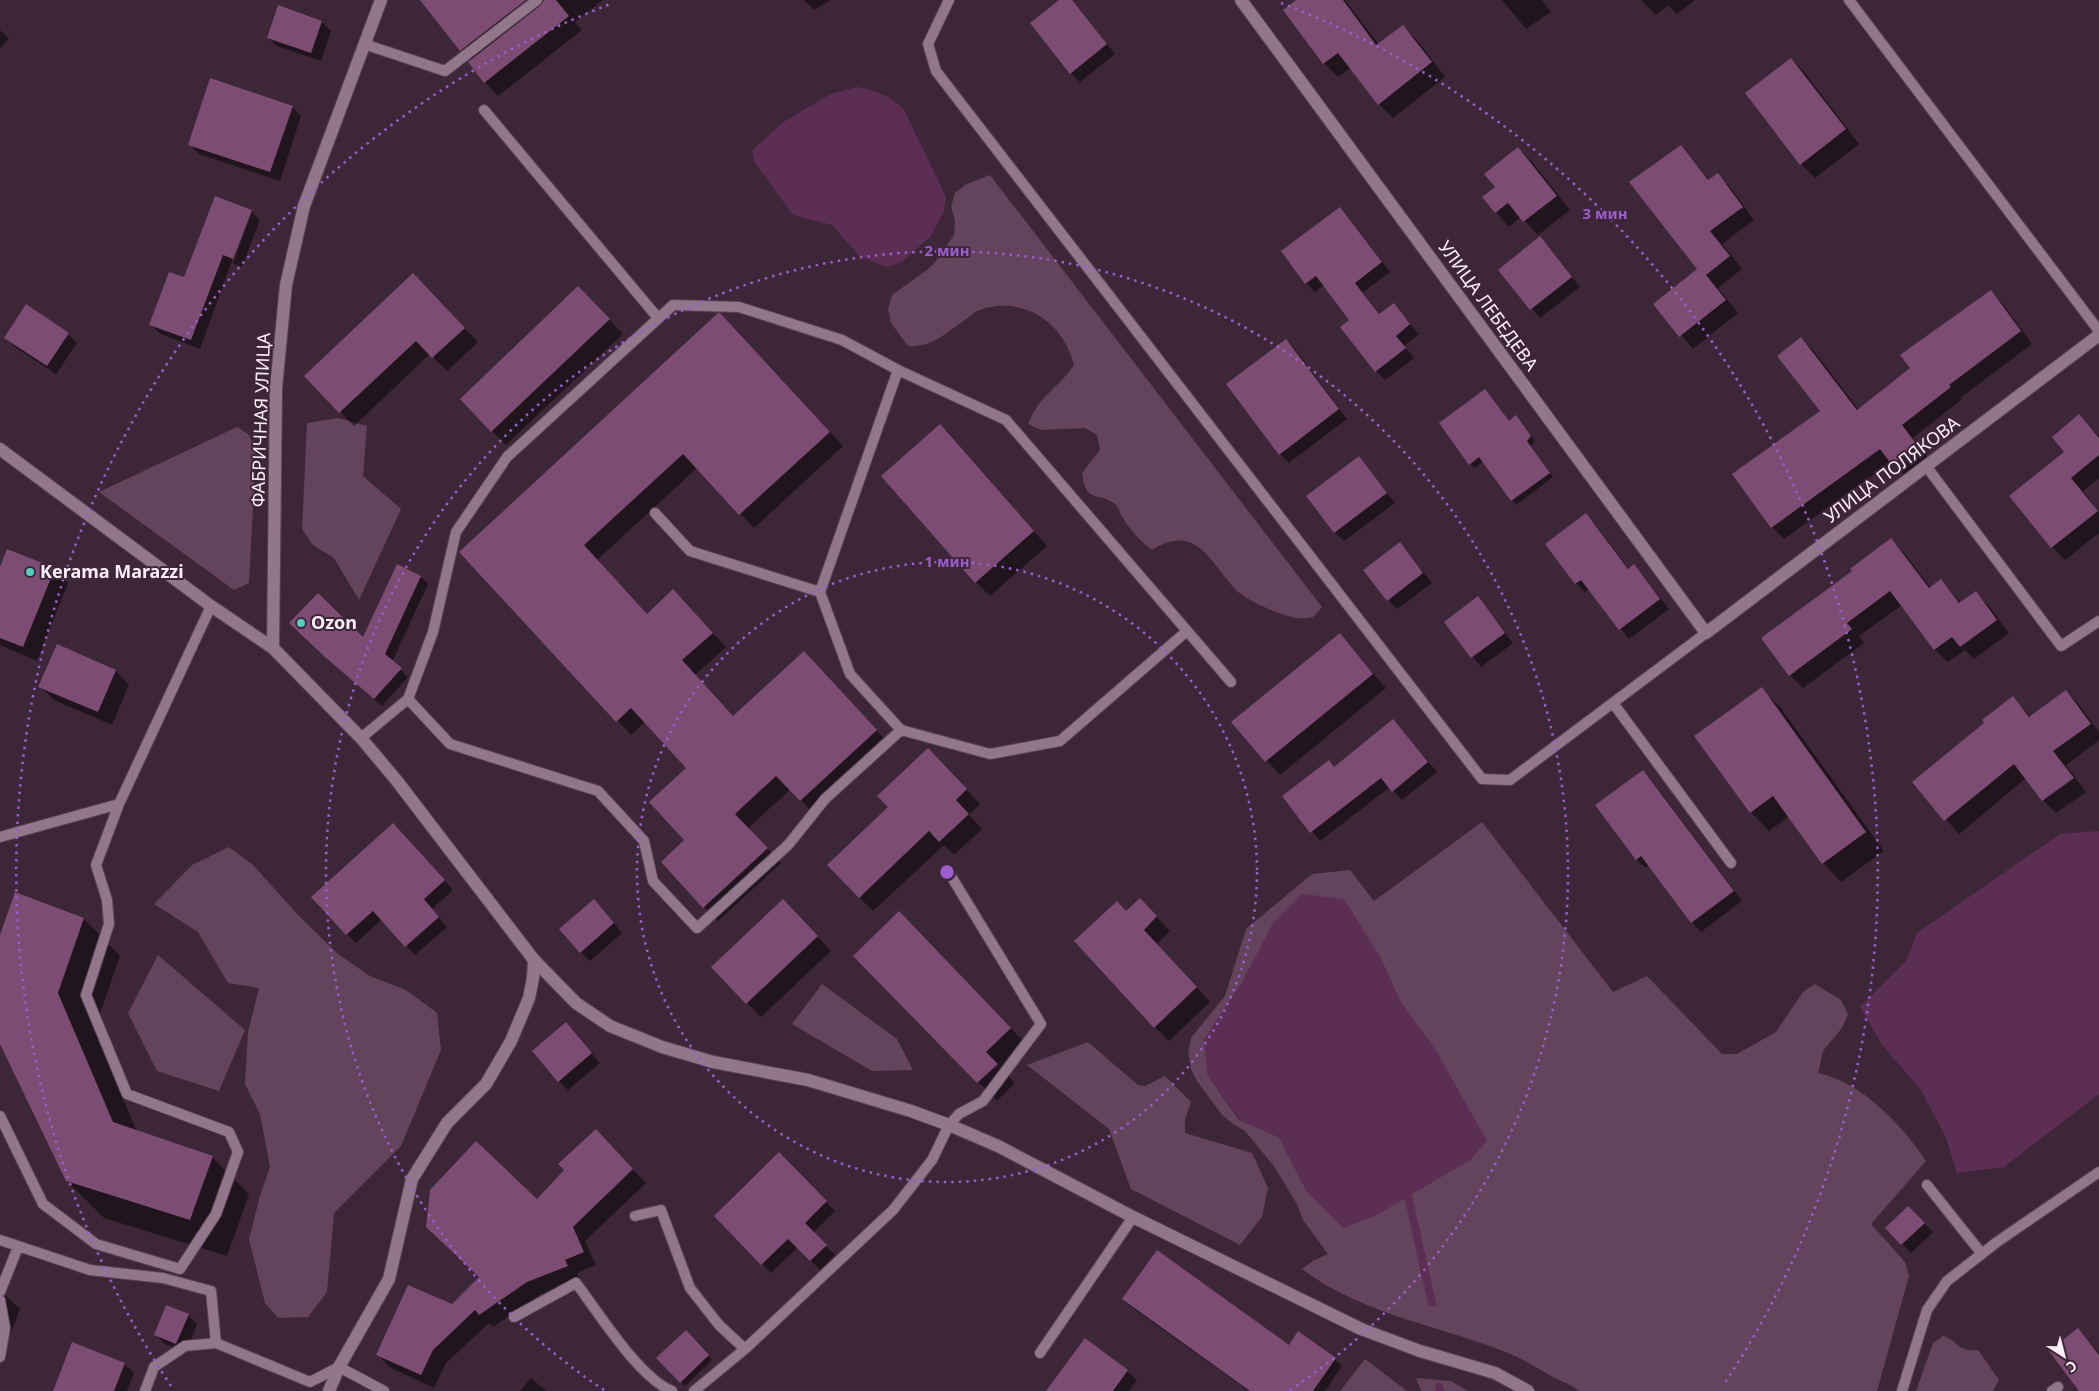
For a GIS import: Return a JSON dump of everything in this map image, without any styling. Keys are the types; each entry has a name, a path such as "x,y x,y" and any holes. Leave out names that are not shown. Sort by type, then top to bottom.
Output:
{"street":[{"name":"ФАБРИЧНАЯ УЛИЦА","path":"272,648 276,388 286,285 304,206 381,0"},
{"name":"УЛИЦА ЛЕБЕДЕВА","path":"1240,0 1706,633"},
{"name":"УЛИЦА ПОЛЯКОВА","path":"1706,633 2099,335"},
{"path":"0,449 211,606 272,648 361,738 534,960 576,1004 610,1026 662,1047 713,1062 808,1080 911,1111 948,1125 998,1146 1133,1216 1361,1329 1420,1351 1495,1373 1528,1391"},
{"path":"329,1391 339,1367 388,1279 412,1179 447,1123 486,1084 511,1041 529,998 534,960"}],"lane":[{"path":"364,44 445,71 537,0"},
{"path":"949,0 928,44 936,71 1482,779 1510,780 1706,633"},
{"path":"1850,0 2099,331"},
{"path":"484,110 658,318"},
{"path":"361,738 408,699 433,632 456,532 507,457 673,305 739,307 842,340 898,370 1006,420 1231,682"},
{"path":"898,370 820,592 850,674 901,730 990,754 1060,741 1187,631"},
{"path":"1926,466 2061,646 2099,621"},
{"path":"655,513 690,551 820,592"},
{"path":"163,1278 180,1269 216,1214 238,1152 229,1132 126,1094 86,995 109,924 107,900 96,865 119,804 211,606"},
{"path":"408,699 450,744 598,791 644,841 653,881 696,928 788,845 825,799 901,730"},
{"path":"1612,702 1731,863"},
{"path":"0,838 119,804"},
{"path":"694,1391 745,1349 893,1210 932,1160 948,1125 959,1114 983,1101 1041,1024 950,876"},
{"path":"0,1116 43,1204 96,1244 180,1269"},
{"path":"1902,1391 1927,1310 1946,1281 2099,1172"},
{"path":"1927,1185 1982,1254"},
{"path":"635,1216 661,1210 690,1288 718,1325 745,1349"},
{"path":"1040,1353 1133,1216"},
{"path":"0,1240 90,1270 163,1278 211,1291 216,1342"},
{"path":"0,1292 18,1247"},
{"path":"514,1317 576,1283 638,1365 661,1387 672,1391"},
{"path":"0,1300 5,1328 0,1357"},
{"path":"145,1391 154,1367 185,1346 216,1342 310,1382 339,1367 384,1391"}],"shaded area":[{"path":"857,87 882,94 904,110 946,197 944,211 931,236 901,263 886,267 859,256 832,225 793,215 754,161 752,150 785,121 831,94"},
{"path":"990,175 1322,607 1313,617 1292,617 1256,603 1241,594 1210,558 1191,543 1180,541 1167,543 1152,550 1133,531 1116,505 1104,498 1090,494 1084,483 1082,473 1100,450 1097,435 1085,428 1041,430 1028,424 1044,398 1074,365 1069,349 1061,336 1038,315 1025,309 1010,306 977,311 938,339 917,346 908,346 891,323 888,309 892,295 927,270 937,260 954,235 955,220 951,207 955,193 965,185"},
{"path":"338,418 367,426 363,476 401,509 359,600 334,558 313,545 302,529 307,423"},
{"path":"237,427 248,434 256,449 249,583 234,590 99,492"},
{"path":"1482,822 1613,992 1647,976 1722,1054 1737,1054 1776,1032 1803,992 1815,984 1841,1000 1848,1014 1842,1028 1823,1051 1818,1073 1850,1085 1865,1095 1893,1120 1926,1161 1871,1224 1905,1262 1909,1276 1877,1391 1579,1391 1513,1355 1405,1319 1351,1298 1326,1285 1302,1269 1328,1254 1303,1220 1297,1204 1273,1165 1245,1131 1222,1115 1197,1081 1191,1069 1188,1053 1191,1038 1225,996 1246,929 1312,874 1350,870 1374,901","holes":["1380,957 1400,1001 1438,1054 1307,1192 1279,1137 1239,1120 1208,1076 1204,1040 1241,984"]},
{"path":"2099,831 2099,1094 2004,1167 1957,1173 1946,1138 1921,1090 1883,1046 1860,1007 1906,961 1917,933 2060,834"},
{"path":"229,847 253,865 298,915 338,954 370,976 406,990 437,1013 441,1050 401,1146 334,1213 327,1292 308,1317 278,1318 265,1303 249,1239 270,1167 260,1114 245,1084 248,1032 259,988 228,983 198,932 154,904 192,865"},
{"path":"1302,894 1344,899 1380,957 1400,1001 1438,1054 1487,1141 1470,1160 1375,1216 1343,1228 1307,1192 1279,1137 1240,1120 1208,1076 1204,1040 1241,984 1273,923"},
{"path":"158,955 245,1030 219,1091 157,1071 128,1013"},
{"path":"822,984 897,1039 913,1070 872,1071 792,1024"},
{"path":"1088,1042 1138,1085 1145,1086 1165,1076 1191,1102 1185,1120 1185,1133 1252,1153 1268,1188 1262,1217 1240,1245 1131,1189 1109,1129 1027,1065"},
{"path":"1943,1336 1961,1348 1978,1350 1999,1380 1993,1391 1916,1391 1933,1343"},
{"path":"1365,1359 1407,1391 1340,1391"},
{"path":"1416,1378 1451,1381 1468,1391 1421,1391"}],"building":[{"path":"420,0 526,0 460,51"},
{"path":"544,0 556,0 569,16 484,83 468,62 541,5"},
{"path":"1059,0 1072,0 1107,44 1070,74 1030,23"},
{"path":"1296,0 1343,0 1376,45 1403,25 1432,62 1378,105 1338,53 1323,64 1283,10"},
{"path":"278,5 322,21 311,53 267,38"},
{"path":"1791,58 1846,129 1800,165 1745,93"},
{"path":"210,78 293,106 270,172 188,145"},
{"path":"1681,145 1708,180 1718,173 1743,207 1710,231 1730,256 1706,275 1726,300 1679,337 1653,304 1697,269 1629,182"},
{"path":"1518,147 1557,196 1523,222 1508,203 1495,213 1482,197 1495,187 1484,174"},
{"path":"215,196 252,210 233,259 223,255 191,340 149,325 169,272 184,277"},
{"path":"1340,207 1382,262 1355,283 1379,314 1394,303 1410,324 1396,336 1406,348 1375,372 1340,327 1349,320 1316,276 1305,284 1281,251"},
{"path":"1540,236 1572,277 1530,310 1498,270"},
{"path":"413,273 465,328 432,358 416,341 339,413 304,376"},
{"path":"578,286 610,319 491,432 460,399"},
{"path":"1991,290 2021,331 1949,385 1951,387 1902,425 1918,446 1892,465 1880,449 1771,528 1732,474 1820,411 1777,356 1801,337 1857,410 1910,368 1900,355"},
{"path":"26,304 69,333 47,366 4,338"},
{"path":"718,313 830,432 739,515 683,454 584,545 647,614 673,589 713,633 682,660 733,716 804,651 877,730 800,801 776,776 735,814 768,848 703,908 661,862 684,840 649,802 686,768 631,708 616,722 459,552"},
{"path":"1286,339 1339,409 1279,455 1226,384"},
{"path":"1485,389 1509,421 1516,415 1531,436 1527,441 1550,473 1511,501 1479,457 1469,465 1439,423"},
{"path":"2079,414 2099,438 2099,455 2071,478 2098,511 2051,548 2009,496 2064,452 2052,437"},
{"path":"940,424 1034,531 975,583 881,476"},
{"path":"1359,456 1387,493 1334,533 1306,496"},
{"path":"1586,513 1628,569 1634,564 1660,599 1619,630 1581,580 1575,584 1545,544"},
{"path":"1891,538 1929,588 1941,579 1959,603 1976,591 1997,620 1960,647 1952,637 1934,650 1890,591 1847,623 1852,629 1789,676 1761,638 1852,571 1850,569"},
{"path":"1400,542 1423,573 1387,601 1363,570"},
{"path":"7,549 55,568 23,647 0,638 0,567"},
{"path":"397,564 421,576 385,654 402,668 374,699 289,623 318,593 363,637"},
{"path":"1478,596 1505,633 1471,658 1444,622"},
{"path":"1340,633 1373,674 1265,762 1231,722"},
{"path":"57,644 116,670 98,712 38,687"},
{"path":"1762,687 1866,832 1822,864 1773,796 1750,813 1694,736"},
{"path":"2066,690 2091,724 2053,751 2074,778 2042,801 2014,764 1944,821 1912,782 1984,723 1982,720 2013,696 2029,717"},
{"path":"1393,719 1428,762 1392,792 1381,778 1310,833 1282,796 1329,760 1334,767"},
{"path":"928,748 967,789 956,800 969,814 939,842 929,831 859,898 827,865 888,807 877,796"},
{"path":"1643,770 1734,891 1691,923 1641,856 1636,860 1595,805"},
{"path":"393,823 445,880 424,899 439,917 405,947 373,911 346,935 311,897"},
{"path":"15,892 84,918 58,993 113,1122 213,1156 190,1220 66,1181 0,1044 0,935"},
{"path":"1140,898 1157,916 1144,930 1197,987 1154,1028 1074,941 1117,901 1126,911"},
{"path":"594,899 614,923 580,953 559,929"},
{"path":"783,899 818,936 746,1004 711,967"},
{"path":"899,911 1011,1028 986,1052 998,1064 977,1083 853,956"},
{"path":"566,1022 592,1053 558,1082 532,1051"},
{"path":"596,1129 633,1169 573,1227 584,1252 565,1260 568,1266 527,1282 479,1315 475,1310 433,1350 421,1375 376,1355 408,1285 452,1304 479,1277 426,1227 430,1190 476,1141 537,1199 564,1170 558,1164"},
{"path":"779,1152 827,1201 805,1223 827,1245 810,1261 788,1239 761,1265 714,1216"},
{"path":"1908,1206 1925,1223 1901,1245 1885,1228"},
{"path":"1157,1250 1289,1345 1298,1331 1336,1358 1313,1391 1250,1391 1122,1299"},
{"path":"166,1305 189,1314 176,1344 154,1335"},
{"path":"2078,1328 2099,1355 2099,1391 2079,1391 2049,1351"},
{"path":"686,1330 709,1355 680,1383 656,1358"},
{"path":"1085,1338 1128,1370 1113,1391 1046,1391"},
{"path":"72,1342 125,1363 114,1391 53,1391"}],"waterway":[{"path":"1406,1187 1432,1303"},
{"path":"1439,1387 1440,1391"}],"place":[{"name":"Kerama Marazzi","path":"30,572"},
{"name":"Ozon","path":"301,623"}]}
